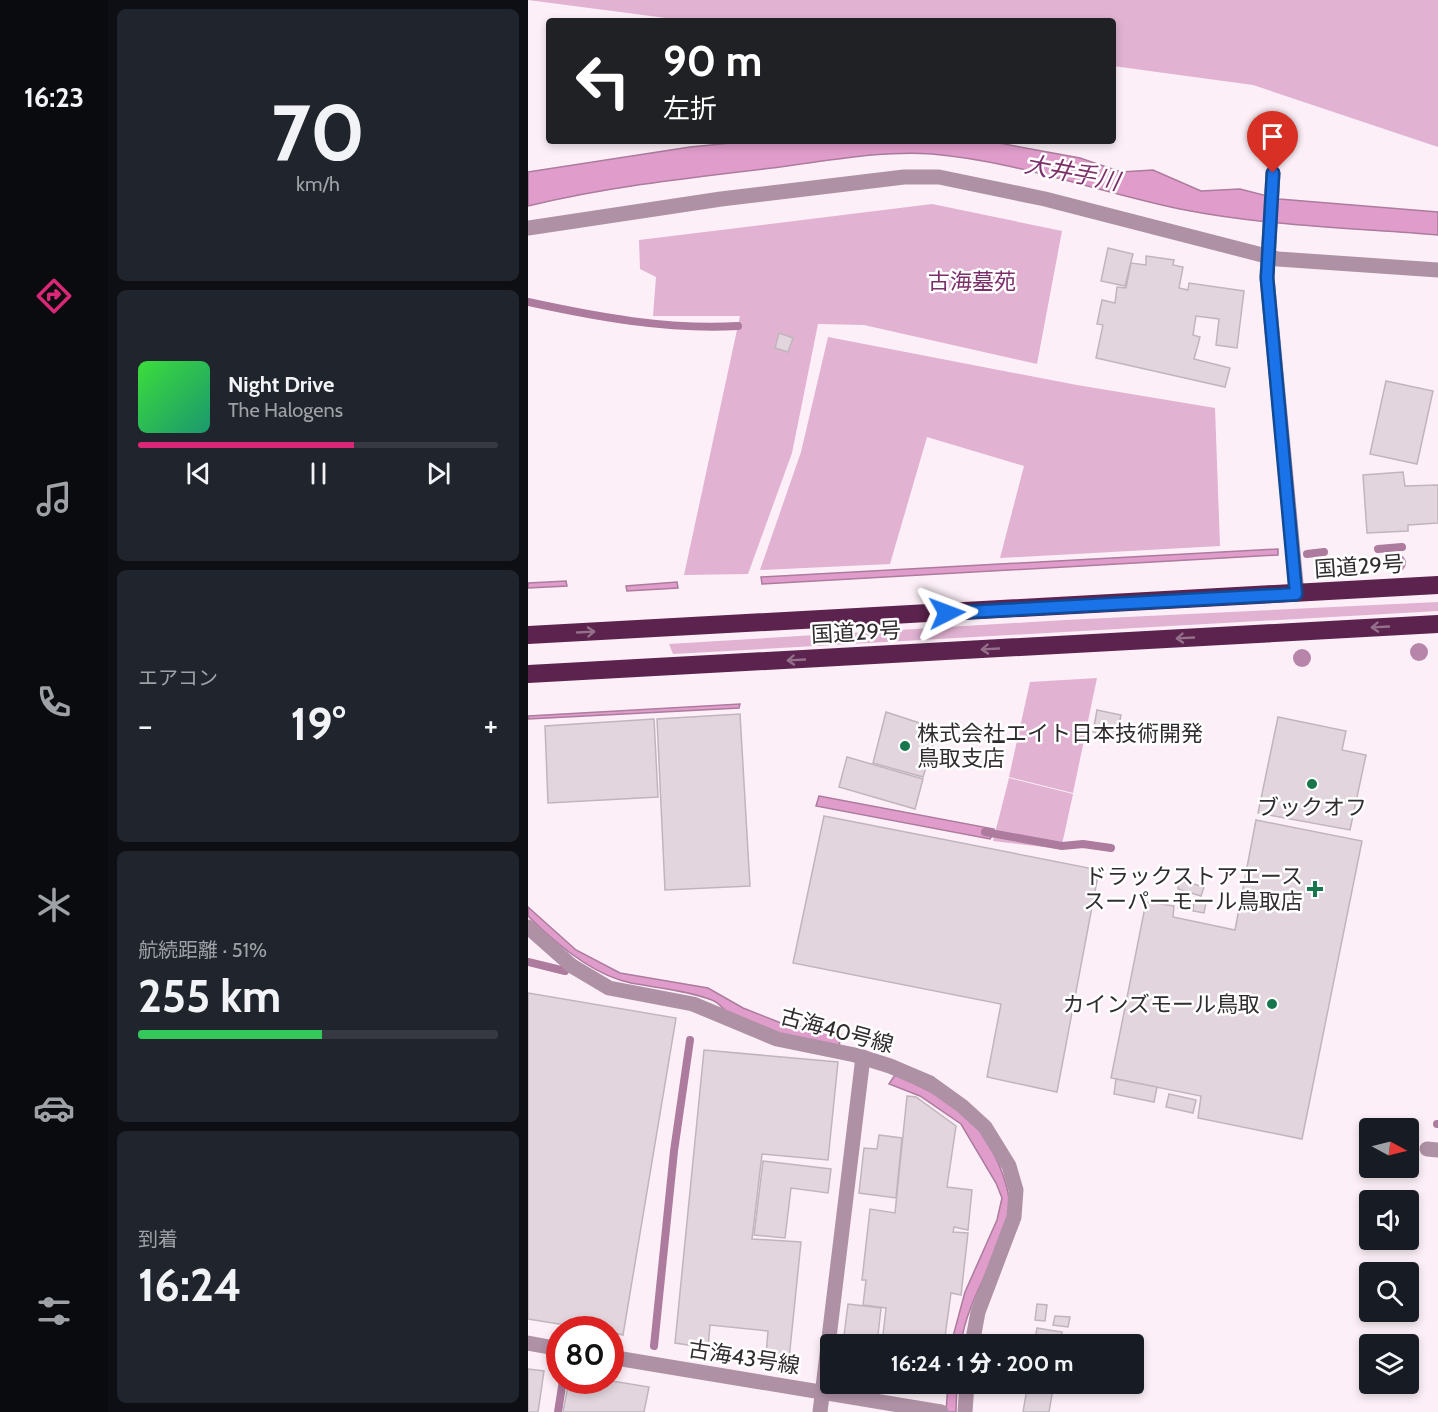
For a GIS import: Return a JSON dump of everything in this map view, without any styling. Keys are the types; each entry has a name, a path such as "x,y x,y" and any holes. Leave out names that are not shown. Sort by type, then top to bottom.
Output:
{"highway":[{"name":"国道29号","path":"528,635 1438,585"},
{"name":"国道29号","path":"528,674 1438,624"}],"street":[{"path":"1273,173 1267,256 1296,594"},
{"path":"528,228 721,199 904,177 939,177 1045,199 1267,256 1438,270"},
{"name":"古海40号線","path":"528,927 572,966 609,988 693,1005 777,1039 863,1057 930,1083 962,1106 985,1127 1008,1166 1016,1190 1014,1217 978,1312 974,1334"},
{"path":"829,1334 863,1057"},
{"path":"528,1344 546,1347"},
{"name":"古海43号線","path":"624,1359 820,1392"},
{"path":"820,1412 822,1394"},
{"name":"古海43号線","path":"834,1394 941,1412"},
{"path":"965,1412 966,1394"}],"green space":[{"path":"528,0 1438,0 1438,147 1253,85 1116,66 1116,18 666,18"},
{"name":"古海墓苑","path":"932,204 1062,231 1037,364 864,325 818,324 792,453 748,574 684,575 740,316 653,316 656,277 640,269 639,240"},
{"path":"828,337 1077,385 1215,408 1220,546 1000,558 1024,466 927,437 890,564 760,570 801,452"},
{"path":"1438,602 1438,611 673,654 669,644 1065,620"},
{"path":"1097,678 1073,793 1009,777 1030,682"},
{"path":"1009,778 1073,794 1061,849 993,841"}],"water":[{"name":"大井手川","path":"721,144 1004,144 1080,158 1121,172 1153,170 1201,191 1240,189 1279,199 1438,212 1438,235 1309,226 1212,215 1149,202 995,163 914,153 856,157 653,183 528,206 528,172"},
{"path":"1278,549 1278,555 762,584 761,577"},
{"path":"566,581 567,586 528,588 528,583"},
{"path":"677,582 678,588 627,591 626,586"},
{"path":"740,704 739,708 528,719 528,716"},
{"path":"819,796 994,829 994,833 990,839 816,806"},
{"path":"528,907 576,950 620,973 708,988 743,1008 781,1023 841,1034 839,1047 771,1032 733,1017 715,1001 682,992 631,983 602,973 575,957 550,937 528,916"},
{"path":"895,1075 942,1098 967,1116 984,1136 1004,1179 1008,1194 1008,1219 975,1296 963,1334 954,1334 965,1292 997,1220 1002,1198 996,1183 961,1124 920,1096 889,1084"},
{"path":"947,1394 957,1394 956,1412 946,1412"}],"building":[{"path":"1108,248 1133,254 1125,286 1101,281"},
{"path":"1146,256 1174,260 1173,265 1183,267 1179,288 1188,290 1189,283 1244,291 1237,348 1216,345 1219,319 1196,316 1193,335 1200,337 1194,359 1230,368 1225,387 1096,358 1103,325 1097,324 1102,300 1115,303 1117,287 1126,288 1131,263 1146,265"},
{"path":"779,333 793,338 788,352 775,348"},
{"path":"1386,381 1433,391 1417,464 1370,454"},
{"path":"1403,472 1405,486 1438,485 1438,523 1408,525 1408,531 1367,533 1363,475"},
{"path":"1097,710 1121,715 1117,736 1093,732"},
{"name":"株式会社エイト日本技術開発 鳥取支店","path":"886,712 938,729 923,777 873,763"},
{"path":"740,714 750,886 665,890 657,719"},
{"name":"ブックオフ","path":"1278,717 1346,731 1342,750 1366,755 1350,830 1258,813"},
{"path":"654,719 658,797 548,803 545,726"},
{"name":"株式会社エイト日本技術開発 鳥取支店","path":"847,757 923,779 915,809 839,787"},
{"path":"824,816 1099,870 1057,1092 987,1077 1001,1004 793,963"},
{"path":"1256,820 1362,841 1302,1139 1198,1118 1201,1096 1111,1078 1146,902 1174,906 1173,917 1235,930"},
{"path":"1179,880 1204,887 1201,896 1178,889"},
{"path":"1180,898 1191,900 1189,910 1178,908"},
{"path":"1194,901 1206,903 1204,913 1193,911"},
{"path":"528,993 676,1018 624,1329 624,1316 546,1316 546,1322 528,1319"},
{"path":"704,1050 838,1062 828,1160 762,1154 752,1239 801,1242 789,1359 766,1356 768,1331 710,1325 708,1348 675,1343"},
{"path":"1116,1079 1157,1087 1154,1102 1114,1094"},
{"path":"1169,1094 1196,1100 1193,1113 1166,1107"},
{"path":"907,1096 916,1097 956,1126 947,1187 972,1190 968,1230 954,1227 953,1232 968,1233 961,1295 951,1293 945,1334 883,1334 886,1308 863,1305 866,1280 862,1280 870,1209 895,1213"},
{"path":"879,1135 902,1138 896,1198 859,1193 864,1148 877,1149"},
{"path":"763,1161 831,1169 828,1193 791,1188 785,1238 754,1235"},
{"path":"848,1304 881,1308 878,1334 844,1334"},
{"path":"1037,1304 1047,1305 1045,1321 1035,1320"},
{"path":"1055,1316 1070,1317 1068,1327 1053,1325"},
{"path":"1037,1328 1062,1332 1062,1334 1036,1334"},
{"path":"528,1369 544,1371 538,1412 528,1412"},
{"path":"624,1383 649,1387 644,1412 563,1412 566,1394 624,1394"},
{"path":"1026,1394 1052,1394 1049,1412 1023,1412"}],"waterway":[{"path":"528,302 632,321 685,326 738,326"},
{"path":"1378,549 1402,547"},
{"path":"1307,554 1324,552"},
{"path":"985,832 1062,846 1083,844 1111,848"},
{"path":"528,962 565,971"},
{"path":"654,1346 674,1151 690,1040"},
{"path":"558,1412 561,1394"}],"place":[{"name":"株式会社エイト日本技術開発 鳥取支店","path":"905,746"},
{"name":"ブックオフ","path":"1312,784"},
{"name":"ドラックストアエース スーパーモール鳥取店","path":"1315,889"},
{"name":"カインズモール鳥取","path":"1272,1004"}],"route":[{"path":"947,613 1296,594 1267,278 1273,173"}]}
